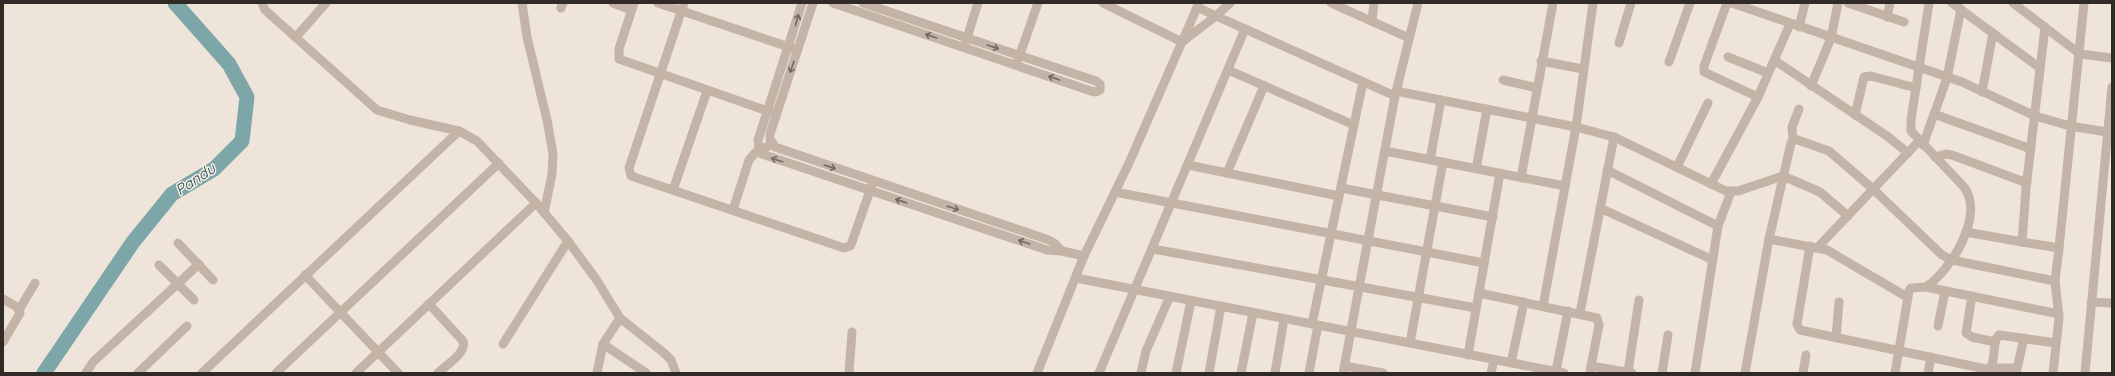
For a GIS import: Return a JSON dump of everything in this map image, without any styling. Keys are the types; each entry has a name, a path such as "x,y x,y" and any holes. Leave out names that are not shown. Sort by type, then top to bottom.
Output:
{"street":[{"path":"262,3 265,10 364,101 376,110 410,120 460,131 477,141 536,203 568,241 596,279 620,318 664,353 671,360 676,373"},
{"path":"296,37 326,3"},
{"path":"522,3 527,37 547,120 553,154 552,174 544,213"},
{"path":"613,3 633,6 619,49 619,59 772,113"},
{"path":"658,3 683,7 794,49"},
{"path":"794,49 802,3"},
{"path":"813,3 794,49 772,113 758,140 759,150 768,157 872,186"},
{"path":"833,3 1091,91 1096,92 1100,90 1100,84 1096,81 863,3 860,12"},
{"path":"963,48 978,3"},
{"path":"1017,66 1038,3"},
{"path":"1103,3 1182,42"},
{"path":"1182,42 1216,16 1230,3"},
{"path":"1331,3 1409,38"},
{"path":"1372,21 1374,3"},
{"path":"1383,373 1344,370 1396,94 1418,3"},
{"path":"1521,178 1553,3"},
{"path":"1543,306 1576,127 1592,3"},
{"path":"1619,43 1631,3"},
{"path":"1669,62 1690,3"},
{"path":"1727,3 1704,66 1704,72 1758,97"},
{"path":"1732,3 1947,78 2035,116 2073,127 2107,132"},
{"path":"1711,184 1758,97 1774,60 1795,25 1805,3"},
{"path":"1811,86 1831,38 1838,3"},
{"path":"1848,3 1904,22"},
{"path":"1887,16 1890,3"},
{"path":"1926,287 1948,267 1966,232 1970,198 1964,187 1911,131 1910,126 1929,3"},
{"path":"1952,3 2040,68"},
{"path":"2014,3 2083,54 2112,58"},
{"path":"2053,373 2059,314 2055,281 2083,54 2084,3"},
{"path":"1037,373 1084,256 1115,192 1198,5 1216,16 1362,82 1396,94 1442,100 1576,127 1614,137 1711,184 1731,192 1783,176 1820,192 1848,216"},
{"path":"683,7 629,168 629,173 635,179 673,190 844,248 850,246 852,242 872,186"},
{"path":"1961,9 1947,78 1934,114 1921,143 1908,153 1848,216 1814,246 1798,327 1804,332 1990,368 2017,371 2024,338"},
{"path":"2022,242 2027,183 2045,27"},
{"path":"1099,373 1136,290 1245,29"},
{"path":"1982,92 1993,33"},
{"path":"1728,57 1768,73"},
{"path":"1774,60 1908,153"},
{"path":"1542,61 1583,69"},
{"path":"1228,70 1354,125"},
{"path":"1855,115 1864,77 1870,76 1916,88"},
{"path":"1503,80 1537,88"},
{"path":"1309,373 1322,280 1362,82"},
{"path":"1227,173 1264,86"},
{"path":"2085,373 2112,87"},
{"path":"673,190 707,90"},
{"path":"1430,160 1442,100"},
{"path":"1677,167 1708,103"},
{"path":"1476,169 1487,109"},
{"path":"1745,373 1769,239 1791,143 1793,140 1792,127 1798,109"},
{"path":"772,113 770,134 772,144 780,150 872,186 1047,250 1062,251 1084,256"},
{"path":"1934,114 2031,149"},
{"path":"202,373 460,131"},
{"path":"1580,313 1614,137"},
{"path":"1793,140 1799,139 1829,151 1873,189 1936,251 1952,260 2055,281"},
{"path":"733,210 749,160 759,150 772,144"},
{"path":"1385,151 1565,186"},
{"path":"1935,157 1946,154 1952,155 2027,183"},
{"path":"1410,343 1443,162"},
{"path":"276,373 499,163"},
{"path":"1188,165 1340,192 1376,195 1493,217"},
{"path":"1607,170 1718,226"},
{"path":"1468,354 1500,173"},
{"path":"1115,192 1484,263"},
{"path":"1695,373 1718,226 1731,192"},
{"path":"356,373 536,203"},
{"path":"1600,208 1713,260"},
{"path":"1966,232 2059,248"},
{"path":"1769,239 1814,246 1907,298"},
{"path":"503,344 568,241"},
{"path":"178,244 213,280"},
{"path":"1153,249 1476,308"},
{"path":"86,373 93,362 199,264"},
{"path":"159,265 194,300"},
{"path":"305,275 398,373"},
{"path":"1076,278 1560,372 1568,311"},
{"path":"3,342 19,317 20,310 36,282"},
{"path":"1895,373 1907,298 1911,288 1926,287 2059,314"},
{"path":"1938,326 1945,291"},
{"path":"1479,293 1593,316 1599,320 1591,370 1630,373 1639,300"},
{"path":"1141,373 1146,352 1170,296"},
{"path":"1972,296 1966,333 1972,337 1996,342"},
{"path":"3,299 20,310"},
{"path":"1176,373 1191,300"},
{"path":"1511,363 1524,302"},
{"path":"1836,338 1839,302"},
{"path":"2091,302 2112,303"},
{"path":"430,304 463,341 464,345 462,351 438,373"},
{"path":"1209,373 1221,306"},
{"path":"1241,373 1253,312"},
{"path":"597,373 600,355 604,344 620,318"},
{"path":"1275,373 1284,319"},
{"path":"138,373 187,326"},
{"path":"849,373 852,332"},
{"path":"1662,373 1668,335"},
{"path":"1990,368 1993,363 1996,342 1999,335 2056,343"},
{"path":"604,344 646,373"},
{"path":"1803,373 1806,355"},
{"path":"1928,373 1931,357"},
{"path":"1491,373 1494,360"}],"waterway":[{"name":"Pandu","path":"44,373 133,242 172,194 214,169 242,141 247,97 229,64 175,3"}]}
